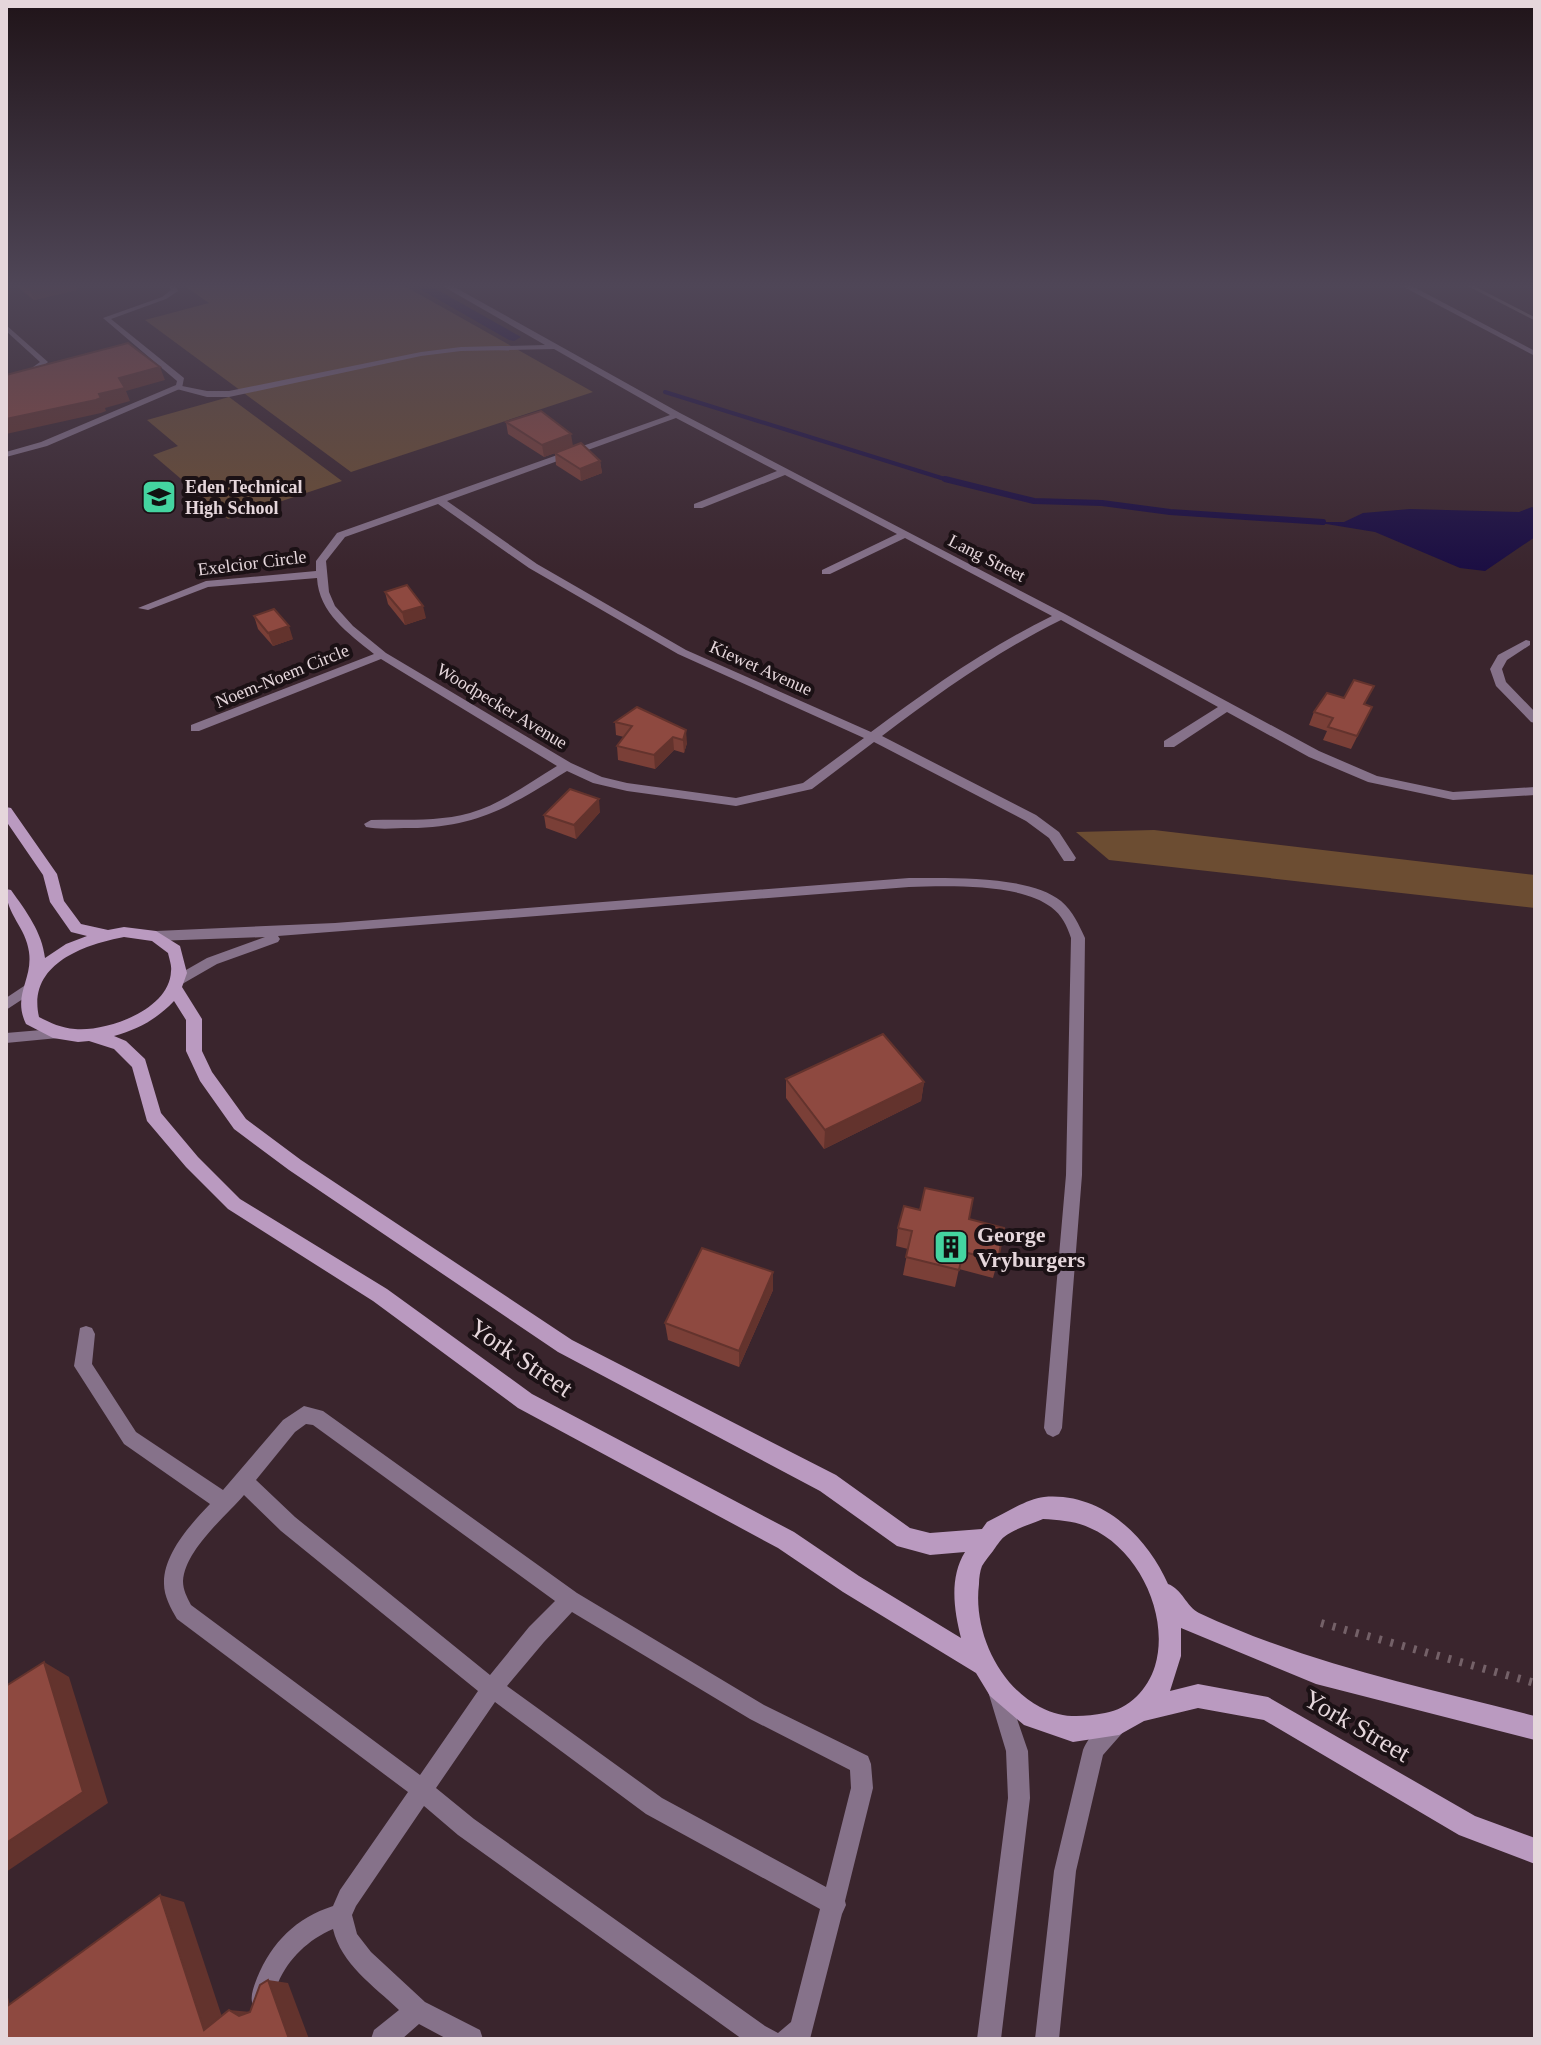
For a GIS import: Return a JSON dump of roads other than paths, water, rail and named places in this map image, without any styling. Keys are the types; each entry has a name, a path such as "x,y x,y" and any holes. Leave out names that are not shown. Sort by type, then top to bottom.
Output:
{"main road":[{"path":"6,811 50,874 57,902 76,928 107,934 133,932 156,936"},
{"path":"6,894 35,943 40,965 27,999 32,1020 53,1034"},
{"path":"31,986 39,973 62,953 107,934"},
{"name":"York Street","path":"94,1036 127,1027 142,1019 166,999 175,985 180,959 167,942 156,936"},
{"name":"York Street","path":"175,985 194,1019 194,1051 206,1076 240,1124 295,1165 565,1346 828,1483 905,1538 930,1544 984,1540"},
{"name":"York Street","path":"53,1034 94,1036 120,1045 139,1064 153,1116 192,1162 234,1204 380,1295 525,1401 786,1540 980,1663"},
{"name":"York Street","path":"1535,1728 1316,1672 1187,1619 1162,1589 1149,1565 1132,1544 1112,1527 1077,1512 1042,1508 1020,1513 1000,1524 984,1540 971,1560 965,1584 964,1610 969,1637 980,1663 996,1687 1017,1706 1042,1721 1068,1728 1094,1729 1198,1696 1268,1709 1468,1826 1535,1851"},
{"name":"York Street","path":"1129,1716 1156,1691 1169,1655 1169,1615 1162,1589"}],"street":[{"path":"177,388 207,394 229,394 299,379"},
{"name":"Lang Street","path":"614,379 1314,754 1373,779 1453,796 1535,791"},
{"path":"320,574 321,561 341,535 677,415"},
{"path":"698,506 784,472"},
{"name":"Kiewet Avenue","path":"441,501 533,566 682,652 875,738 1031,818 1054,835 1069,858"},
{"path":"826,572 903,535"},
{"name":"Exelcior Circle","path":"144,608 206,584 320,574"},
{"name":"Woodpecker Avenue","path":"320,574 330,607 349,628 382,655 566,766 598,780 627,787 736,802 807,786 942,685 1012,640 1061,616"},
{"path":"1526,643 1502,658 1496,669 1500,683 1535,719"},
{"name":"Noem-Noem Circle","path":"195,728 382,655"},
{"path":"1169,744 1226,707"},
{"path":"371,824 452,821 475,816 566,766"}],"lane":[{"path":"6,455 44,444 177,388 180,379"},
{"path":"156,936 300,932 626,903 931,883 1007,887 1041,895 1061,905 1070,916 1078,938 1074,1175 1053,1428"},
{"path":"175,985 212,961 300,932"},
{"path":"6,1005 31,986"},
{"path":"6,1038 53,1034"},
{"path":"86,1334 83,1366 130,1438 225,1503"},
{"path":"768,2039 760,2037 466,1827 421,1789 184,1612 174,1594 174,1578 187,1547 289,1426 304,1415 317,1417 570,1600 757,1712 860,1764 862,1788 835,1905 801,2030 787,2039"},
{"path":"243,1481 288,1524 490,1687 654,1806 835,1905"},
{"path":"471,2039 417,2010 363,1960 347,1940 341,1915 348,1898 490,1687 534,1634 570,1600"},
{"path":"989,2039 1019,1798 1017,1751 996,1687"},
{"path":"1047,2039 1065,1871 1094,1750 1129,1716"},
{"path":"262,2004 266,1981 285,1947 326,1919 341,1915"},
{"path":"383,2039 417,2010"}],"waterway":[{"path":"665,392 951,481"},
{"path":"945,479 1034,501 1102,503 1170,512 1323,522"}],"place":[{"name":"Eden Technical High School","path":"159,497"},
{"name":"George Vryburgers","path":"951,1247"}]}
